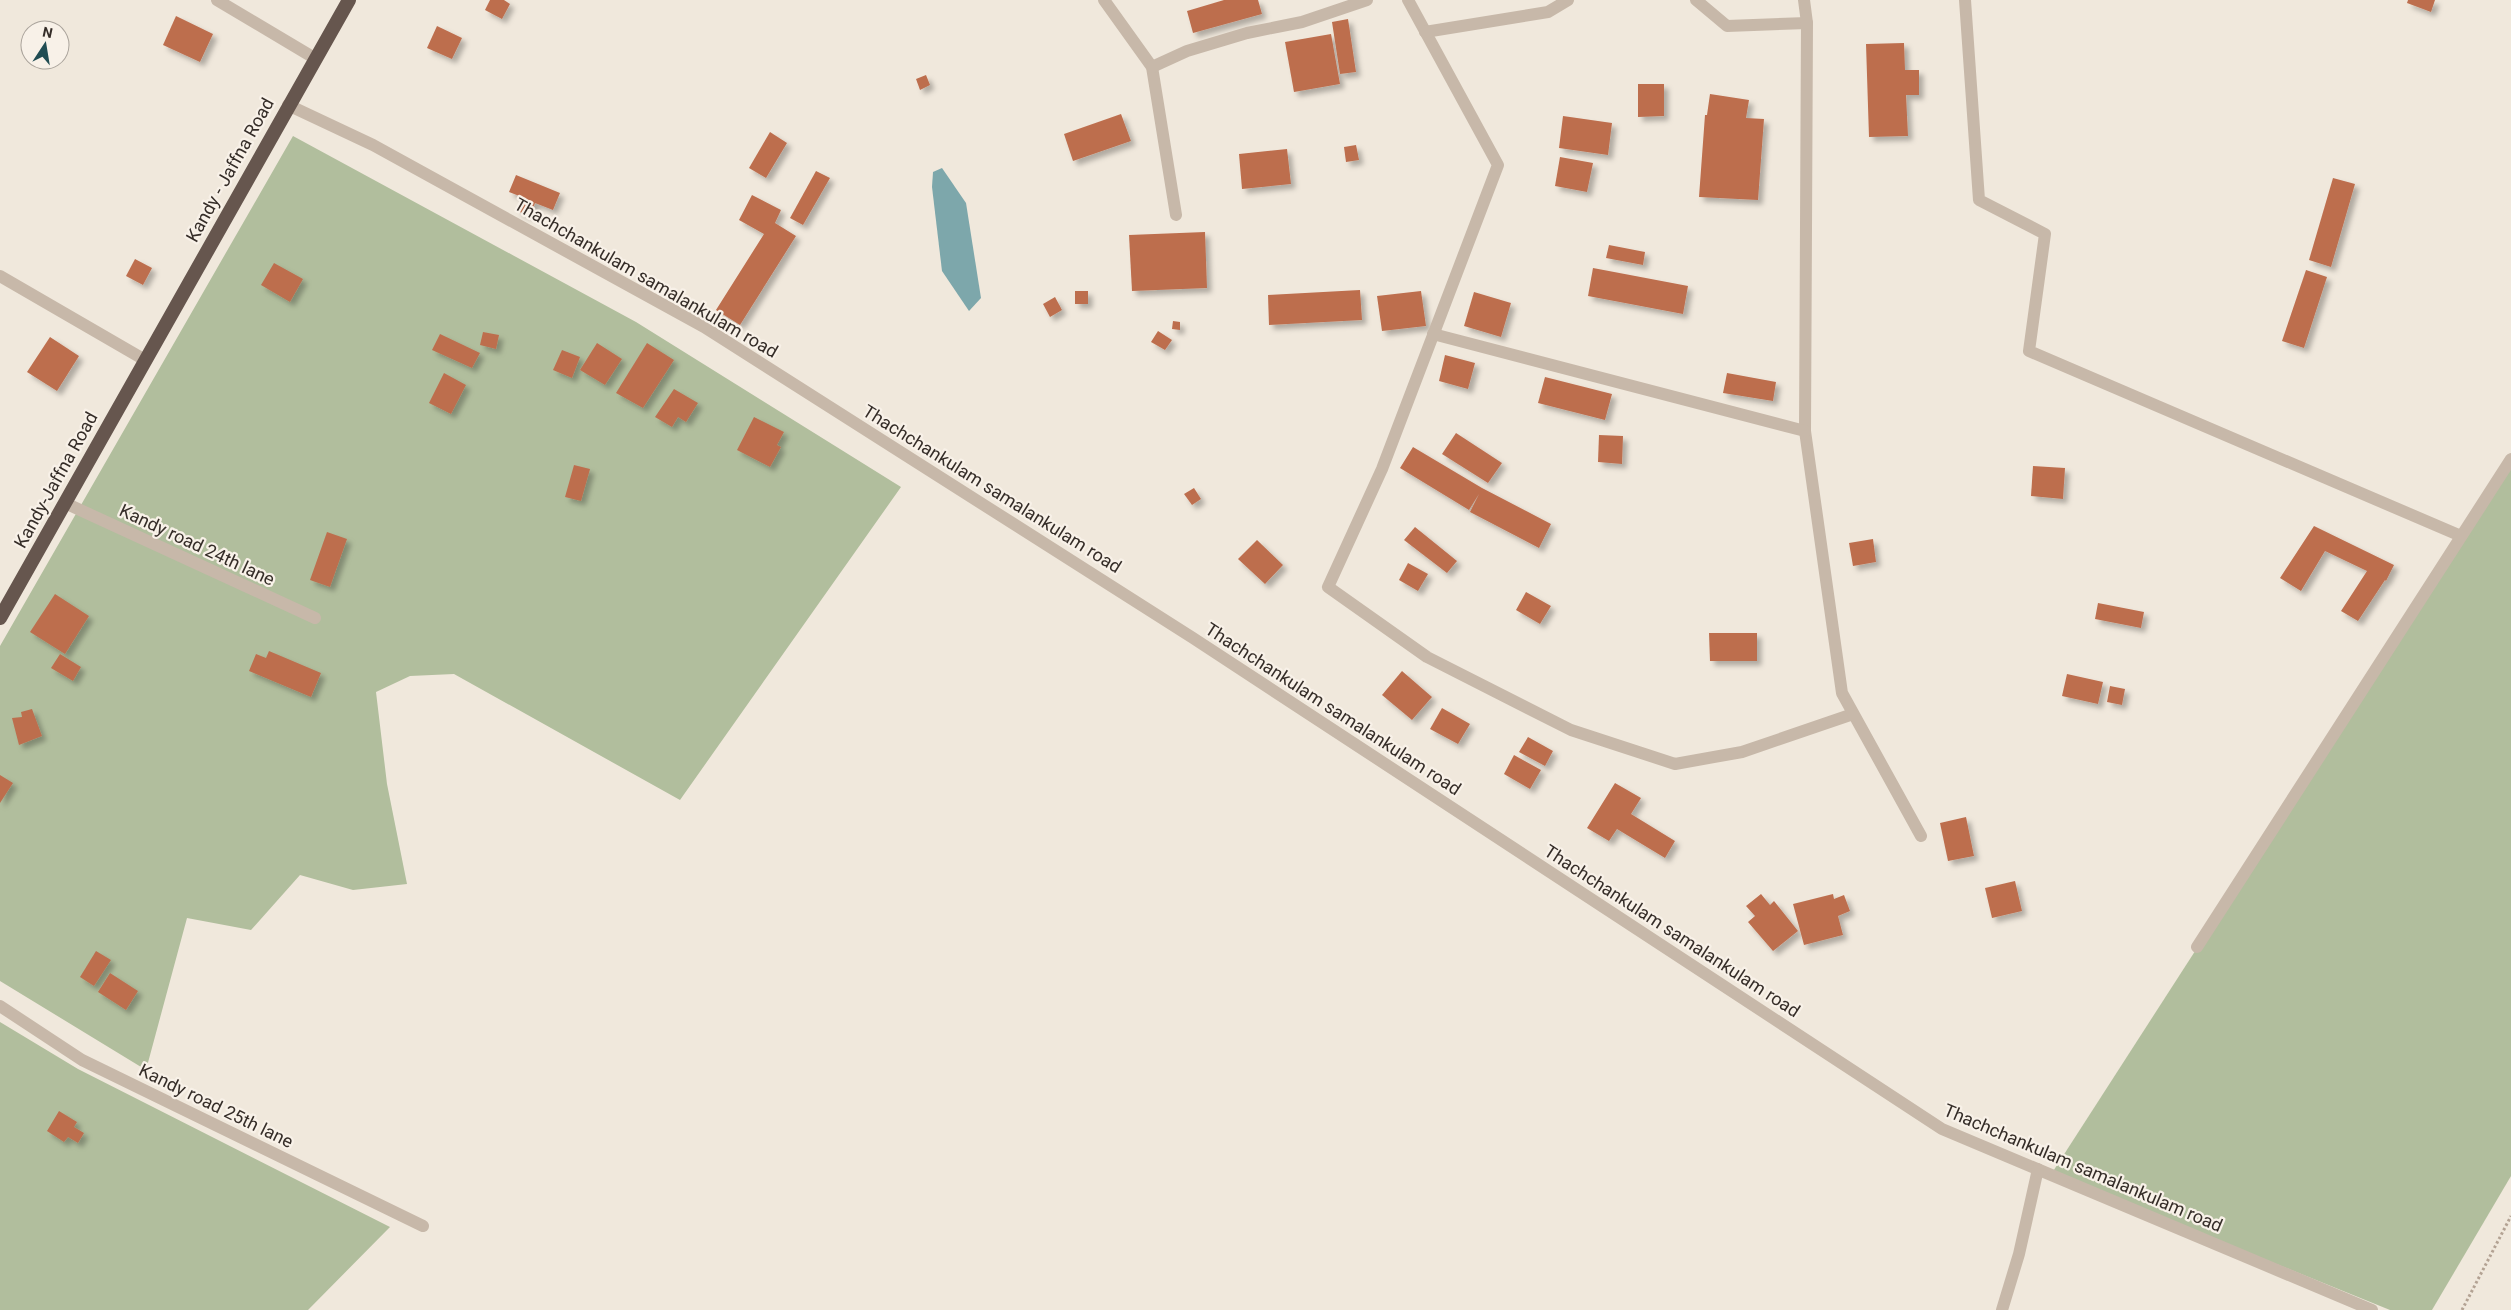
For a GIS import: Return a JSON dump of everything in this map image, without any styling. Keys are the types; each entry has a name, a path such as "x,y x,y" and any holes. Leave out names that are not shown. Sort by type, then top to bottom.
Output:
{"highway":[{"name":"Kandy - Jaffna Road","path":"145,360 349,0"},
{"name":"Kandy-Jaffna Road","path":"0,618 145,360"}],"street":[{"path":"218,0 316,59"},
{"path":"1104,0 1152,67 1176,215"},
{"path":"1152,67 1186,51 1247,33 1302,22 1367,0"},
{"path":"1408,0 1498,165 1382,469 1328,587 1436,661 1571,730 1675,764 1742,752 1853,714"},
{"path":"1425,32 1548,12 1568,0"},
{"path":"1696,0 1727,26 1808,23"},
{"path":"1804,0 1808,23 1805,431 1842,693 1921,836"},
{"path":"1965,0 1979,200 2045,234 2029,351 2461,536"},
{"name":"Thachchankulam samalankulam road","path":"288,106 373,145 704,327 1193,638 1942,1129 2372,1310"},
{"path":"0,276 145,360"},
{"path":"1433,334 1805,431"},
{"path":"2196,947 2511,459"},
{"name":"Kandy road 24th lane","path":"65,503 315,618"},
{"name":"Kandy road 25th lane","path":"0,1006 82,1060 423,1226"},
{"path":"2002,1310 2019,1254 2038,1169"}],"path":[{"path":"2462,1310 2511,1216"}],"green space":[{"path":"293,136 636,322 901,487 680,800 454,674 410,676 376,692 387,784 407,884 353,890 300,875 251,930 187,918 146,1070 0,981 0,646"},
{"path":"2511,461 2511,1176 2432,1310 2390,1310 2052,1173"},
{"path":"0,1022 78,1069 390,1227 308,1310 0,1310"}],"water":[{"path":"942,168 966,203 981,298 969,311 942,271 932,187 933,172"}],"building":[{"path":"490,0 504,0 510,4 502,19 485,10"},
{"path":"1224,0 1258,0 1262,14 1193,33 1187,11"},
{"path":"2408,0 2435,0 2431,12 2407,3"},
{"path":"176,16 213,34 200,62 163,45"},
{"path":"1348,19 1356,72 1340,74 1332,22"},
{"path":"437,26 462,38 452,59 427,48"},
{"path":"1331,34 1340,84 1294,92 1285,42"},
{"path":"1904,43 1905,70 1919,70 1919,95 1906,95 1908,136 1869,137 1866,44"},
{"path":"926,75 930,85 920,90 916,79"},
{"path":"1638,84 1664,84 1664,116 1638,117"},
{"path":"1710,94 1749,100 1746,118 1764,119 1758,200 1699,197 1705,115 1707,115"},
{"path":"1121,114 1131,141 1073,161 1064,134"},
{"path":"1563,116 1612,123 1608,155 1559,148"},
{"path":"770,132 787,143 766,178 749,168"},
{"path":"1356,145 1359,160 1346,162 1344,147"},
{"path":"1287,149 1291,184 1242,189 1239,154"},
{"path":"1560,157 1593,163 1587,192 1555,186"},
{"path":"816,171 830,178 803,225 790,218"},
{"path":"516,175 560,193 553,210 535,203 530,216 517,211 522,197 509,192"},
{"path":"2333,178 2355,184 2331,267 2309,260"},
{"path":"752,195 781,210 775,223 796,236 740,325 716,310 764,234 739,220"},
{"path":"1205,232 1207,288 1132,291 1129,235"},
{"path":"1609,245 1645,252 1643,265 1606,258"},
{"path":"135,259 152,268 143,285 126,276"},
{"path":"274,263 303,279 290,302 261,285"},
{"path":"1593,268 1688,286 1683,314 1588,296"},
{"path":"2306,270 2327,277 2304,348 2282,341"},
{"path":"1360,290 1362,320 1269,325 1268,295"},
{"path":"1075,291 1088,291 1088,304 1075,304"},
{"path":"1421,291 1426,326 1382,331 1377,296"},
{"path":"1474,292 1511,303 1501,337 1464,326"},
{"path":"1055,297 1062,310 1050,317 1043,304"},
{"path":"1173,321 1180,322 1180,330 1172,329"},
{"path":"1158,331 1172,340 1165,350 1151,342"},
{"path":"483,332 499,335 496,349 480,345"},
{"path":"440,334 480,353 472,368 432,350"},
{"path":"50,337 79,356 57,391 27,372"},
{"path":"597,343 622,359 605,385 580,370"},
{"path":"647,343 674,360 643,408 616,393"},
{"path":"562,350 580,357 572,378 553,370"},
{"path":"1445,355 1475,363 1468,389 1439,381"},
{"path":"444,373 466,385 451,414 429,403"},
{"path":"1727,373 1776,382 1773,401 1723,393"},
{"path":"1545,377 1612,394 1605,420 1538,403"},
{"path":"674,389 698,403 686,422 678,417 672,427 655,417"},
{"path":"754,417 784,432 777,445 781,447 770,467 737,450"},
{"path":"1456,433 1502,463 1488,483 1442,454"},
{"path":"1599,435 1623,436 1622,464 1598,462"},
{"path":"1413,447 1482,488 1551,524 1539,548 1470,512 1479,494 1469,510 1400,468"},
{"path":"574,465 590,469 581,501 565,497"},
{"path":"2033,466 2065,468 2063,499 2031,496"},
{"path":"1194,488 1201,499 1192,505 1184,494"},
{"path":"2314,526 2394,565 2386,581 2358,621 2341,611 2367,571 2325,551 2301,591 2280,578"},
{"path":"1415,527 1457,561 1447,573 1404,540"},
{"path":"327,532 347,539 330,587 310,580"},
{"path":"1873,539 1876,562 1853,566 1849,543"},
{"path":"1257,540 1283,565 1265,584 1238,559"},
{"path":"1408,563 1428,574 1418,591 1399,580"},
{"path":"1526,592 1551,606 1540,624 1516,610"},
{"path":"55,594 89,616 65,654 30,632"},
{"path":"2098,603 2144,612 2141,628 2095,619"},
{"path":"1709,633 1757,633 1757,661 1710,661"},
{"path":"269,651 321,673 311,697 249,671 256,654 266,658"},
{"path":"60,654 81,667 73,681 51,668"},
{"path":"1402,671 1432,697 1412,720 1382,695"},
{"path":"2067,674 2103,682 2098,704 2062,696"},
{"path":"2110,686 2125,689 2122,705 2107,702"},
{"path":"1442,708 1470,724 1458,744 1430,729"},
{"path":"32,709 42,736 19,745 12,718 22,717 21,712"},
{"path":"1528,737 1553,751 1545,766 1519,752"},
{"path":"1514,755 1541,770 1530,789 1504,774"},
{"path":"0,775 13,783 0,803"},
{"path":"1615,783 1641,798 1631,814 1675,841 1665,858 1617,829 1609,841 1587,828"},
{"path":"1966,817 1974,856 1948,861 1940,823"},
{"path":"2015,881 2022,911 1992,918 1985,888"},
{"path":"1761,894 1770,905 1774,901 1798,931 1773,951 1748,922 1755,916 1746,906"},
{"path":"1833,894 1834,899 1844,895 1850,911 1838,916 1843,935 1804,945 1793,904"},
{"path":"96,951 111,960 94,986 80,977"},
{"path":"110,973 138,991 126,1010 98,992"},
{"path":"59,1111 77,1122 74,1127 84,1133 78,1143 68,1137 64,1142 47,1131"}]}
